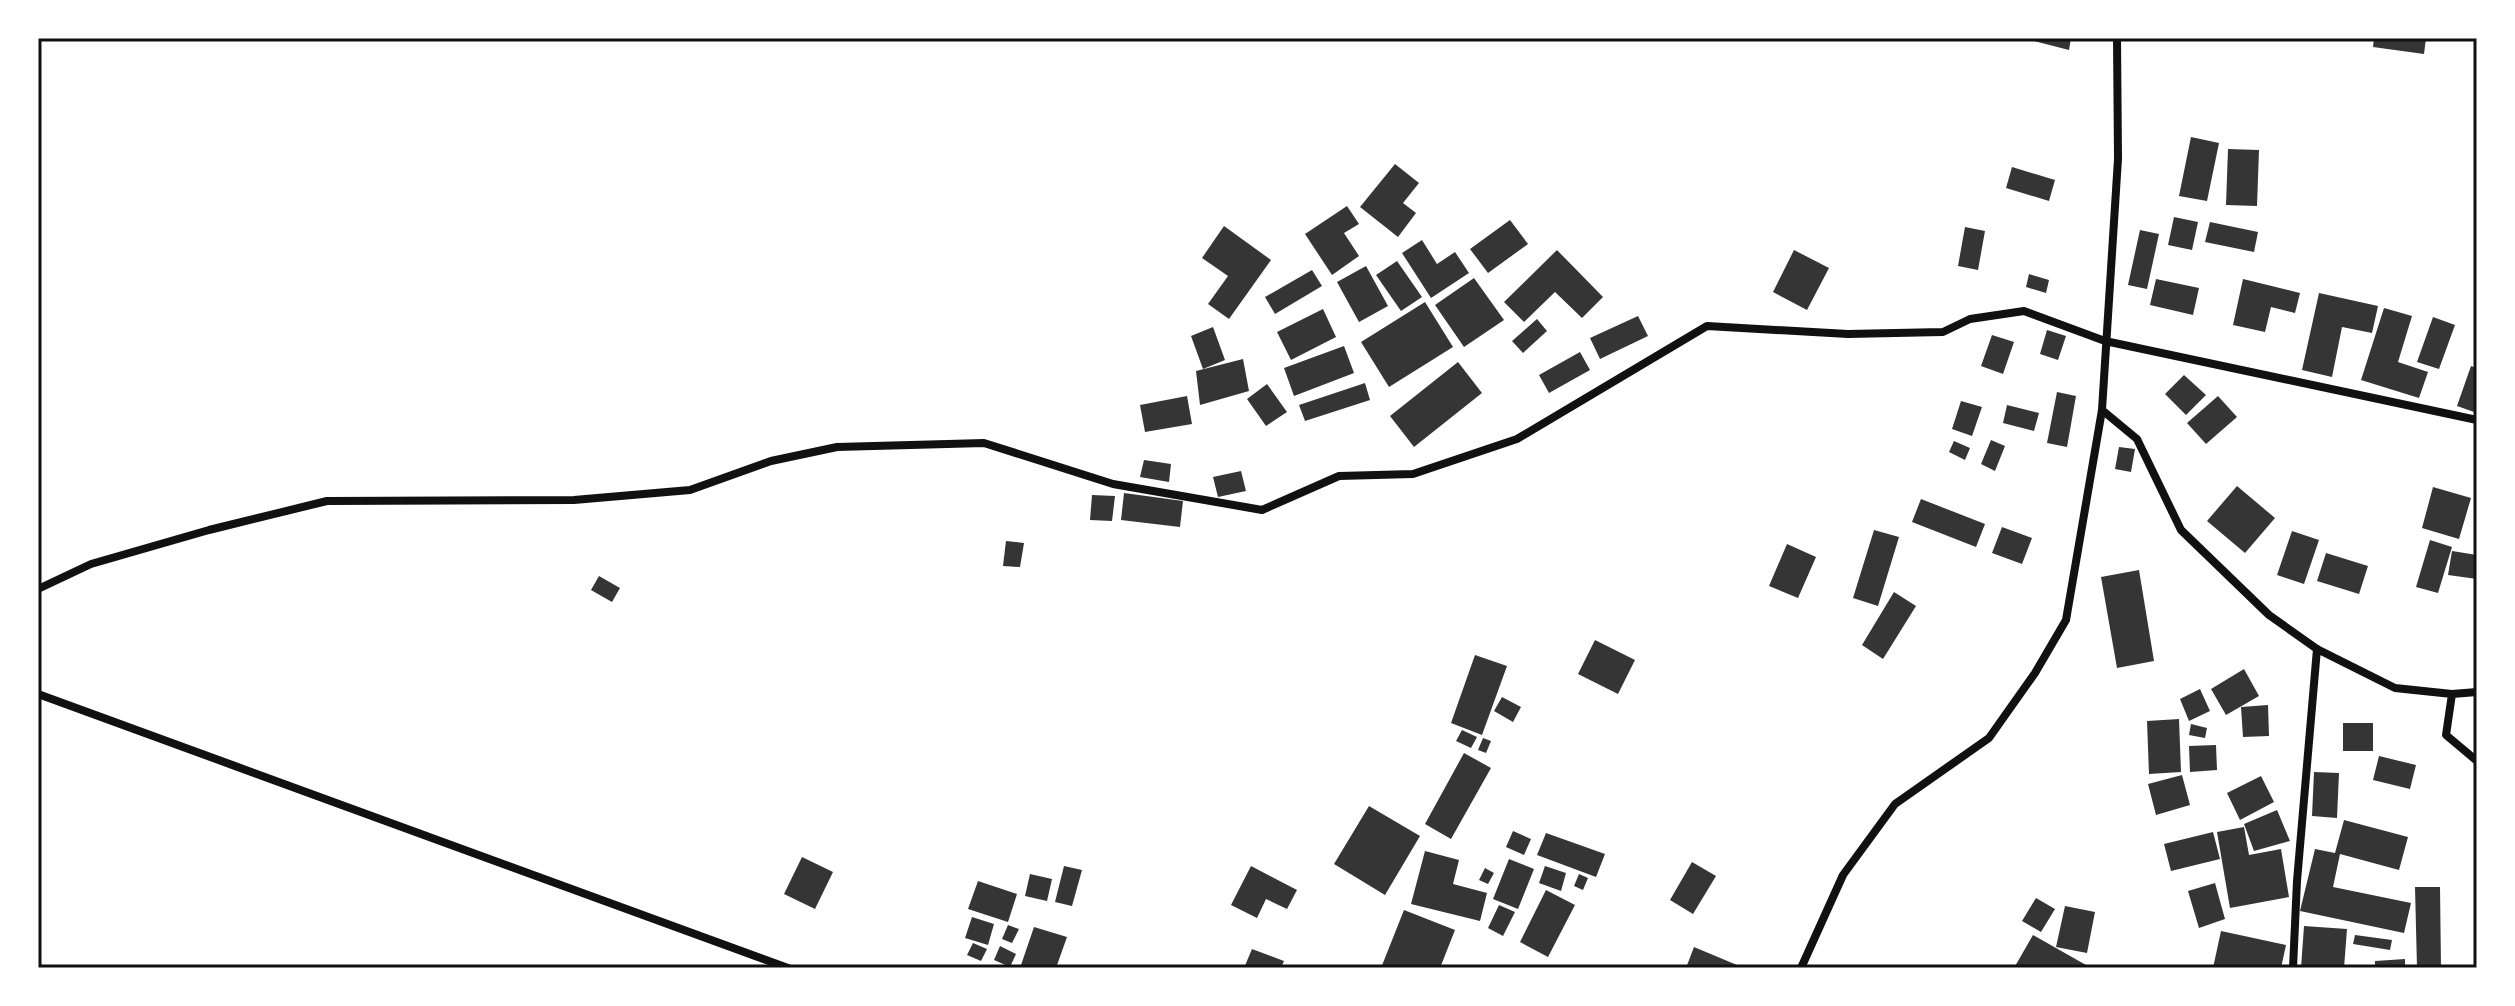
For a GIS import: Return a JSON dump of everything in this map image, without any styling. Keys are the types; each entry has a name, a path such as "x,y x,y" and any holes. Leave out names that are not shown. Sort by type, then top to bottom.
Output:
{"street":[{"path":"1801,968 1843,875 1895,804 1989,738 2035,673 2066,620 2102,410 2118,159 2117,38"},
{"path":"38,589 91,564 209,530 327,501 574,500 690,490 771,461 837,447 984,443 1113,484 1262,510 1339,476 1413,474 1517,439 1707,326 1848,334 1943,332 1970,319 2024,311 2105,341 2477,420"},
{"path":"2102,410 2137,439 2181,530 2269,615 2317,649 2395,688 2452,694 2477,692"},
{"path":"2293,968 2297,881 2317,649"},
{"path":"38,694 788,968"},
{"path":"2452,694 2446,735 2477,761"}],"building":[{"path":"2022,38 2071,38 2069,50"},
{"path":"2374,38 2426,38 2424,54 2373,47"},
{"path":"2191,137 2219,143 2207,201 2179,196"},
{"path":"2228,149 2259,150 2257,206 2226,205"},
{"path":"1395,164 1419,183 1403,203 1416,213 1398,237 1360,207"},
{"path":"2012,167 2055,180 2049,201 2006,188"},
{"path":"1347,206 1359,224 1344,233 1359,256 1332,275 1305,234"},
{"path":"2174,217 2198,222 2192,250 2168,245"},
{"path":"1510,220 1528,244 1488,273 1470,249"},
{"path":"2210,222 2258,232 2254,252 2205,242"},
{"path":"1224,226 1271,260 1229,319 1208,304 1228,276 1202,258"},
{"path":"1965,227 1985,231 1978,270 1958,266"},
{"path":"2140,230 2159,234 2147,289 2128,285"},
{"path":"1422,240 1437,264 1455,252 1469,273 1431,298 1402,253"},
{"path":"1557,250 1603,297 1582,318 1555,292 1524,322 1504,302"},
{"path":"1794,250 1829,268 1807,310 1773,292"},
{"path":"1397,261 1422,297 1401,311 1376,275"},
{"path":"1366,266 1388,306 1359,322 1337,282"},
{"path":"1312,270 1322,286 1275,314 1265,297"},
{"path":"2029,274 2049,280 2046,293 2026,287"},
{"path":"1474,278 1504,320 1464,347 1435,305"},
{"path":"2156,279 2199,288 2193,315 2150,305"},
{"path":"2243,279 2300,293 2295,313 2271,307 2265,332 2233,325"},
{"path":"2319,293 2378,306 2372,333 2342,327 2332,377 2302,370"},
{"path":"1425,302 1453,347 1389,387 1361,342"},
{"path":"2384,308 2412,316 2398,362 2428,372 2419,398 2361,380"},
{"path":"1323,309 1336,337 1291,360 1277,332"},
{"path":"1638,316 1648,336 1600,359 1590,338"},
{"path":"2433,317 2455,325 2439,369 2417,362"},
{"path":"1537,319 1547,331 1523,353 1512,341"},
{"path":"1213,327 1225,360 1203,369 1191,336"},
{"path":"2047,330 2066,336 2058,360 2040,354"},
{"path":"1992,335 2014,342 2003,374 1981,366"},
{"path":"1344,346 1354,373 1294,396 1284,368"},
{"path":"1580,352 1590,370 1549,393 1539,375"},
{"path":"1243,359 1249,391 1200,405 1196,371"},
{"path":"1458,362 1482,393 1414,447 1390,416"},
{"path":"2471,366 2477,368 2477,413 2457,406"},
{"path":"2184,375 2206,395 2186,415 2165,394"},
{"path":"1365,383 1370,400 1305,421 1299,405"},
{"path":"1267,384 1287,412 1266,426 1247,399"},
{"path":"2057,392 2076,396 2067,447 2047,443"},
{"path":"1187,396 1192,424 1145,432 1140,405"},
{"path":"2218,396 2237,417 2206,444 2187,423"},
{"path":"1961,401 1982,407 1972,436 1952,429"},
{"path":"2007,405 2039,413 2034,431 2003,423"},
{"path":"1991,440 2005,446 1995,471 1981,464"},
{"path":"1954,441 1970,448 1965,460 1949,452"},
{"path":"2119,447 2135,449 2131,472 2115,469"},
{"path":"1144,460 1171,464 1169,482 1140,477"},
{"path":"1241,471 1246,491 1218,497 1213,477"},
{"path":"2237,486 2275,518 2245,553 2207,521"},
{"path":"2433,487 2471,498 2459,539 2422,528"},
{"path":"1124,493 1183,501 1180,527 1121,520"},
{"path":"1092,495 1115,496 1112,521 1090,520"},
{"path":"1921,499 1985,524 1976,547 1912,522"},
{"path":"2002,527 2032,538 2022,564 1992,553"},
{"path":"1874,530 1899,537 1878,606 1853,598"},
{"path":"2292,531 2319,540 2304,584 2277,575"},
{"path":"2430,540 2452,547 2438,593 2416,587"},
{"path":"1006,541 1024,543 1020,567 1003,566"},
{"path":"1787,544 1816,557 1798,598 1769,586"},
{"path":"2452,551 2477,555 2477,579 2448,575"},
{"path":"2326,553 2368,566 2359,594 2317,581"},
{"path":"2139,570 2154,661 2117,668 2101,577"},
{"path":"599,576 620,588 612,602 591,590"},
{"path":"1894,592 1916,606 1883,659 1862,645"},
{"path":"1595,640 1635,660 1618,694 1578,674"},
{"path":"1475,655 1507,666 1482,735 1451,723"},
{"path":"2244,669 2259,696 2226,715 2211,689"},
{"path":"2200,689 2210,711 2189,721 2180,699"},
{"path":"1502,697 1521,707 1513,722 1494,711"},
{"path":"2268,705 2269,736 2243,737 2241,707"},
{"path":"2179,719 2181,772 2149,774 2147,721"},
{"path":"2343,723 2373,723 2373,751 2343,751"},
{"path":"2191,724 2207,728 2205,738 2189,735"},
{"path":"1462,730 1477,737 1471,748 1456,741"},
{"path":"1483,738 1491,741 1486,753 1478,750"},
{"path":"2216,745 2217,770 2190,772 2189,746"},
{"path":"1464,753 1491,768 1451,839 1425,824"},
{"path":"2379,756 2416,765 2410,789 2373,780"},
{"path":"2314,772 2339,773 2337,818 2312,816"},
{"path":"2182,775 2190,805 2156,815 2148,784"},
{"path":"2261,776 2274,802 2240,820 2227,793"},
{"path":"1369,806 1420,836 1385,895 1334,864"},
{"path":"2277,810 2290,841 2254,851 2244,824"},
{"path":"2344,820 2408,837 2399,870 2340,854 2333,887 2411,903 2404,933 2300,911 2315,849 2335,853"},
{"path":"2244,827 2249,855 2281,849 2289,897 2230,908 2217,832"},
{"path":"1513,831 1531,839 1524,855 1506,847"},
{"path":"2213,832 2220,859 2171,871 2164,844"},
{"path":"1546,833 1605,854 1596,877 1537,855"},
{"path":"1425,851 1459,860 1453,884 1487,893 1480,921 1411,904"},
{"path":"802,857 833,872 815,909 784,894"},
{"path":"1509,859 1534,869 1518,909 1493,899"},
{"path":"1692,862 1716,876 1693,914 1670,900"},
{"path":"1064,866 1082,870 1072,906 1055,902"},
{"path":"1251,866 1297,890 1287,909 1266,899 1257,918 1231,905"},
{"path":"1545,866 1566,873 1561,891 1539,883"},
{"path":"1485,868 1494,873 1488,884 1479,880"},
{"path":"1030,874 1052,879 1047,901 1025,896"},
{"path":"1579,874 1588,878 1583,890 1574,886"},
{"path":"978,881 1017,894 1008,922 968,909"},
{"path":"2215,883 2225,919 2199,928 2188,891"},
{"path":"2415,887 2440,887 2441,968 2417,968"},
{"path":"1546,890 1575,905 1548,957 1520,942"},
{"path":"2036,898 2055,909 2041,932 2022,921"},
{"path":"1499,905 1515,912 1503,936 1488,928"},
{"path":"2065,906 2095,912 2087,953 2056,947"},
{"path":"1404,910 1455,930 1440,968 1381,968"},
{"path":"972,917 994,924 988,945 965,938"},
{"path":"1008,925 1019,929 1012,943 1002,939"},
{"path":"2304,926 2347,929 2344,968 2301,968"},
{"path":"1034,927 1067,937 1056,968 1020,968"},
{"path":"2221,931 2286,945 2281,968 2213,968"},
{"path":"2033,935 2086,965 2084,968 2014,968"},
{"path":"2355,935 2392,940 2390,950 2353,944"},
{"path":"973,943 987,949 981,961 967,955"},
{"path":"1000,946 1016,954 1010,967 994,960"},
{"path":"1694,947 1737,965 1736,968 1686,968"},
{"path":"1252,949 1284,961 1281,968 1244,968"},
{"path":"2405,959 2405,968 2375,968 2375,961"}]}
